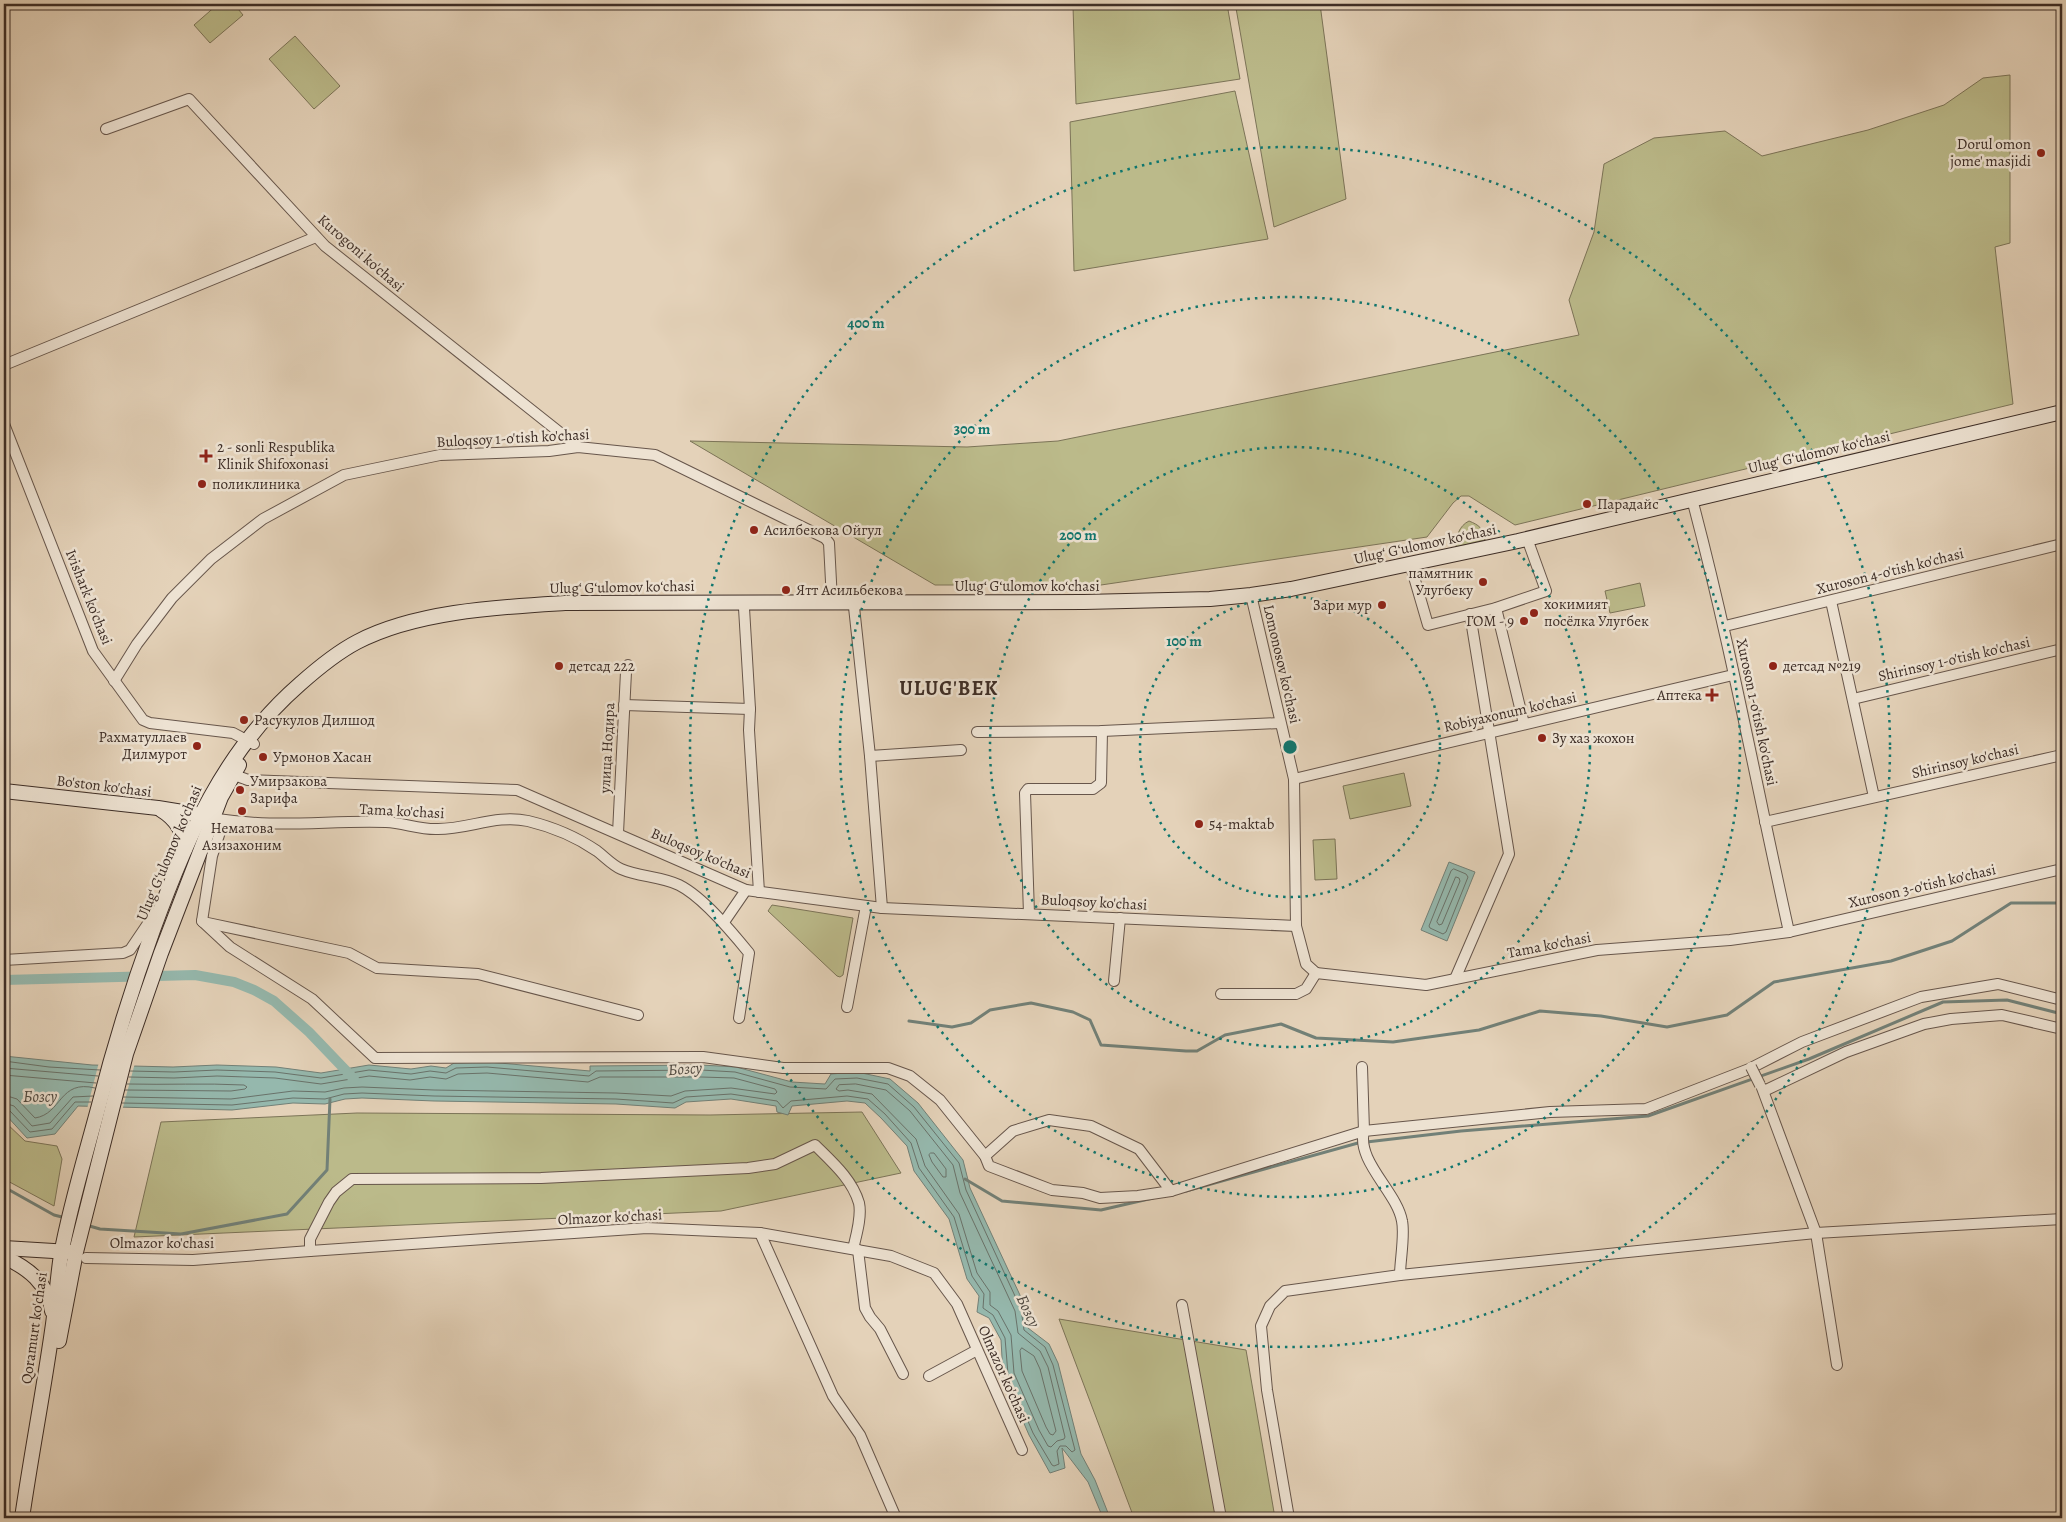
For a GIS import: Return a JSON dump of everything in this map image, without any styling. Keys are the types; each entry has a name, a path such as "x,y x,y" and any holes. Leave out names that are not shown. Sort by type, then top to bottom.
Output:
{"main road":[{"name":"Ulugʻ Gʻulomov koʻchasi","path":"119,1053 139,1013 229,773 250,742 289,693 338,653 373,634 421,620 493,608 565,603 1084,602 1252,598 1291,595 1528,544 2062,412"},
{"name":"Ulugʻ Gʻulomov koʻchasi","path":"250,742 326,671 359,648 399,632 469,617 517,612 744,608 1201,605 1252,598 1500,545 2062,416"},
{"name":"Bo'ston ko'chasi","path":"4,791 158,808 212,817"},
{"path":"158,808 178,824 184,836 185,850"},
{"name":"Ulugʻ Gʻulomov koʻchasi","path":"119,1053 126,1009 164,901 185,850 212,817"},
{"path":"72,1256 82,1230 81,1204 119,1053"},
{"path":"72,1256 68,1227 81,1204"},
{"path":"4,1248 72,1256"},
{"path":"4,1257 72,1256"},
{"name":"Qoramurt ko'chasi","path":"22,1518 52,1329 72,1256"},
{"name":"Qoramurt ko'chasi","path":"30,1518 40,1445 72,1256"},
{"path":"4,1257 22,1266 42,1284 52,1309 52,1329"}],"street":[{"name":"Kurogoni ko'chasi","path":"106,129 189,98 325,246 578,447"},
{"path":"4,365 316,236"},
{"name":"Ivishark ko'chasi","path":"4,424 93,650 114,681 146,722 233,733 250,742"},
{"name":"Buloqsoy 1-o'tish ko'chasi","path":"114,681 137,644 172,598 211,559 263,519 344,475 440,455 549,451 578,447 656,455 825,538 829,543 832,602"},
{"name":"Хuroson 1-o'tish ko'chasi","path":"1693,502 1724,626 1764,822 1789,932"},
{"path":"1412,570 1428,625 1496,608 1546,591 1528,544"},
{"name":"Xuroson 4-o'tish ko'chasi","path":"1724,626 2062,544"},
{"name":"Lomonosov ko'chasi","path":"1252,598 1294,779 1296,926 1306,964 1316,972"},
{"path":"1832,601 1874,797"},
{"path":"854,607 870,756 882,908"},
{"path":"744,608 750,709 748,730 759,892"},
{"path":"1496,608 1524,724"},
{"path":"1455,979 1510,854 1470,614"},
{"name":"Shirinsoy 1-o'tish ko'chasi","path":"1853,699 2062,650"},
{"name":"улица Нодира","path":"618,833 624,705 628,665"},
{"name":"Robiyaxonum ko'chasi","path":"1294,779 1733,675"},
{"path":"624,705 750,709"},
{"path":"977,732 1102,731 1280,723"},
{"path":"1029,914 1025,793 1028,789 1093,789 1097,787 1101,783 1102,731"},
{"path":"870,756 961,750"},
{"name":"Shirinsoy ko'chasi","path":"1764,822 2062,755"},
{"name":"Buloqsoy ko'chasi","path":"229,773 248,780 517,790 746,890 759,892 882,908 1296,926"},
{"path":"202,922 212,856 212,817"},
{"name":"Tama ko'chasi","path":"212,817 292,825 387,822 439,829 503,818 526,820 556,828 598,852 618,868 634,875 665,880 680,885 724,922 749,953 739,1018"},
{"name":"Xuroson 3-o'tish ko'chasi","path":"1789,932 2062,868"},
{"path":"724,922 746,890"},
{"path":"4,960 123,953 130,950 164,901"},
{"path":"847,1007 866,906"},
{"path":"1114,981 1120,918"},
{"path":"202,922 349,953 377,968 478,974 638,1015"},
{"path":"202,922 230,947 312,999 375,1058 703,1057 783,1068 888,1068 910,1076 940,1100 985,1156 990,1166 1052,1190 1083,1193 1100,1198 1138,1196 1171,1190 1363,1134 1550,1112 1646,1109 1750,1068 1802,1042 1921,997 1998,984 2062,1000"},
{"name":"Tama ko'chasi","path":"1316,972 1426,985 1597,950 1730,940 1789,932"},
{"path":"1221,994 1296,994 1306,990 1316,972"},
{"path":"1762,1088 1846,1052 1924,1024 1951,1019 2002,1015 2062,1028"},
{"path":"1362,1066 1363,1134 1366,1155 1393,1200 1402,1221 1400,1275"},
{"path":"1750,1068 1762,1088 1816,1234 1837,1365"},
{"path":"985,1156 1013,1131 1049,1120 1091,1126 1139,1148 1171,1190"},
{"path":"310,1251 310,1239 329,1202 336,1192 352,1179 541,1178 748,1168 774,1164 815,1145 840,1169 853,1188 859,1205 856,1250 865,1308 880,1329 903,1374"},
{"path":"1289,1518 1267,1390 1261,1326 1270,1306 1285,1291 1400,1275 1816,1234 2062,1219"},
{"name":"Olmazor ko'chasi","path":"72,1256 193,1260 647,1228 760,1234 891,1256 934,1273 958,1304 1022,1450"},
{"path":"760,1234 833,1396 860,1436 896,1518"},
{"path":"1182,1305 1221,1518"},
{"path":"929,1376 977,1350"}],"shaded area":[{"path":"218,4 234,4 243,15 210,43 194,25"},
{"path":"1084,4 1227,4 1240,79 1076,104 1073,6"},
{"path":"1320,4 1346,199 1274,227 1236,8"},
{"path":"295,36 340,86 314,109 269,59"},
{"path":"2010,75 2010,243 1995,247 2013,404 1515,525 1469,496 1461,496 1453,503 1427,537 1101,585 935,585 690,441 967,447 1058,441 1579,335 1569,300 1594,232 1604,164 1654,138 1725,131 1762,156 1868,130 1944,105 1983,78"},
{"path":"1235,91 1268,239 1074,271 1070,122"},
{"path":"1469,521 1480,528 1485,540 1456,547 1459,532"},
{"path":"1640,583 1645,606 1610,613 1605,591"},
{"path":"1404,773 1411,806 1350,819 1343,786"},
{"path":"1335,839 1337,879 1315,880 1313,840"},
{"path":"772,905 853,918 843,975 837,976 768,911"},
{"path":"862,1112 901,1173 721,1211 134,1237 161,1122 357,1113 710,1115"},
{"path":"4,1121 25,1141 57,1146 62,1159 54,1206 4,1179"},
{"path":"1059,1319 1246,1350 1275,1518 1134,1518"}],"water":[{"path":"1449,862 1475,872 1447,941 1421,930"},
{"name":"Бозсу","path":"4,1056 92,1065 276,1067 321,1073 369,1065 411,1069 431,1066 446,1068 454,1063 488,1062 590,1071 590,1066 701,1065 736,1067 792,1082 825,1084 831,1074 857,1072 890,1079 918,1103 963,1160 970,1188 1026,1308 1028,1328 1049,1344 1058,1363 1081,1454 1095,1480 1110,1518 1103,1518 1088,1482 1062,1448 1065,1468 1050,1473 1029,1435 1003,1375 1001,1340 989,1318 977,1312 979,1296 967,1279 949,1219 914,1171 907,1146 865,1103 847,1101 792,1106 788,1115 777,1112 776,1106 731,1099 686,1102 675,1108 616,1104 362,1098 345,1099 325,1104 293,1103 232,1110 78,1106 55,1134 27,1138 4,1113"}],"pier":[{"path":"99,1062 135,1063 122,1111 87,1109"}],"waterway":[{"path":"909,1021 952,1027 971,1023 990,1010 1031,1003 1073,1012 1090,1020 1101,1045 1186,1051 1197,1051 1225,1035 1281,1024 1316,1038 1393,1042 1479,1030 1540,1011 1601,1016 1667,1027 1727,1015 1774,982 1891,961 1952,941 2011,903 2062,903"},
{"path":"4,980 195,975 234,982 274,1001 309,1032 354,1079"},
{"path":"1186,1191 1358,1143 1461,1131 1648,1116 1809,1059 1943,1002 2007,1000 2062,1014"},
{"path":"86,1225 100,1229 181,1234 287,1214 327,1170 330,1099"},
{"path":"965,1179 1002,1201 1101,1210 1153,1198"},
{"path":"4,1187 54,1215 66,1218"}],"place":[{"name":"Dorul omon jome' masjidi","path":"2041,153"},
{"name":"2 - sonli Respublika Klinik Shifoxonasi","path":"206,456"},
{"name":"поликлиника","path":"202,484"},
{"name":"Парадайс","path":"1587,504"},
{"name":"Асилбекова Ойгул","path":"754,530"},
{"name":"памятник Улугбеку","path":"1483,582"},
{"name":"Ятт Асильбекова","path":"786,590"},
{"name":"Зари мур","path":"1382,605"},
{"name":"хокимият посёлка Улугбек","path":"1534,613"},
{"name":"ГОМ - 9","path":"1524,621"},
{"name":"детсад 222","path":"559,666"},
{"name":"детсад №219","path":"1773,666"},
{"name":"Аптека","path":"1712,695"},
{"name":"Расукулов Дилшод","path":"244,720"},
{"name":"Зу хаз жохон","path":"1542,738"},
{"name":"Рахматуллаев Дилмурот","path":"197,746"},
{"name":"Урмонов Хасан","path":"263,757"},
{"name":"Умирзакова Зарифа","path":"240,790"},
{"name":"Нематова Азизахоним","path":"242,811"},
{"name":"54-maktab","path":"1199,824"}],"district":[{"name":"ULUG'BEK","path":"949,688"}]}
